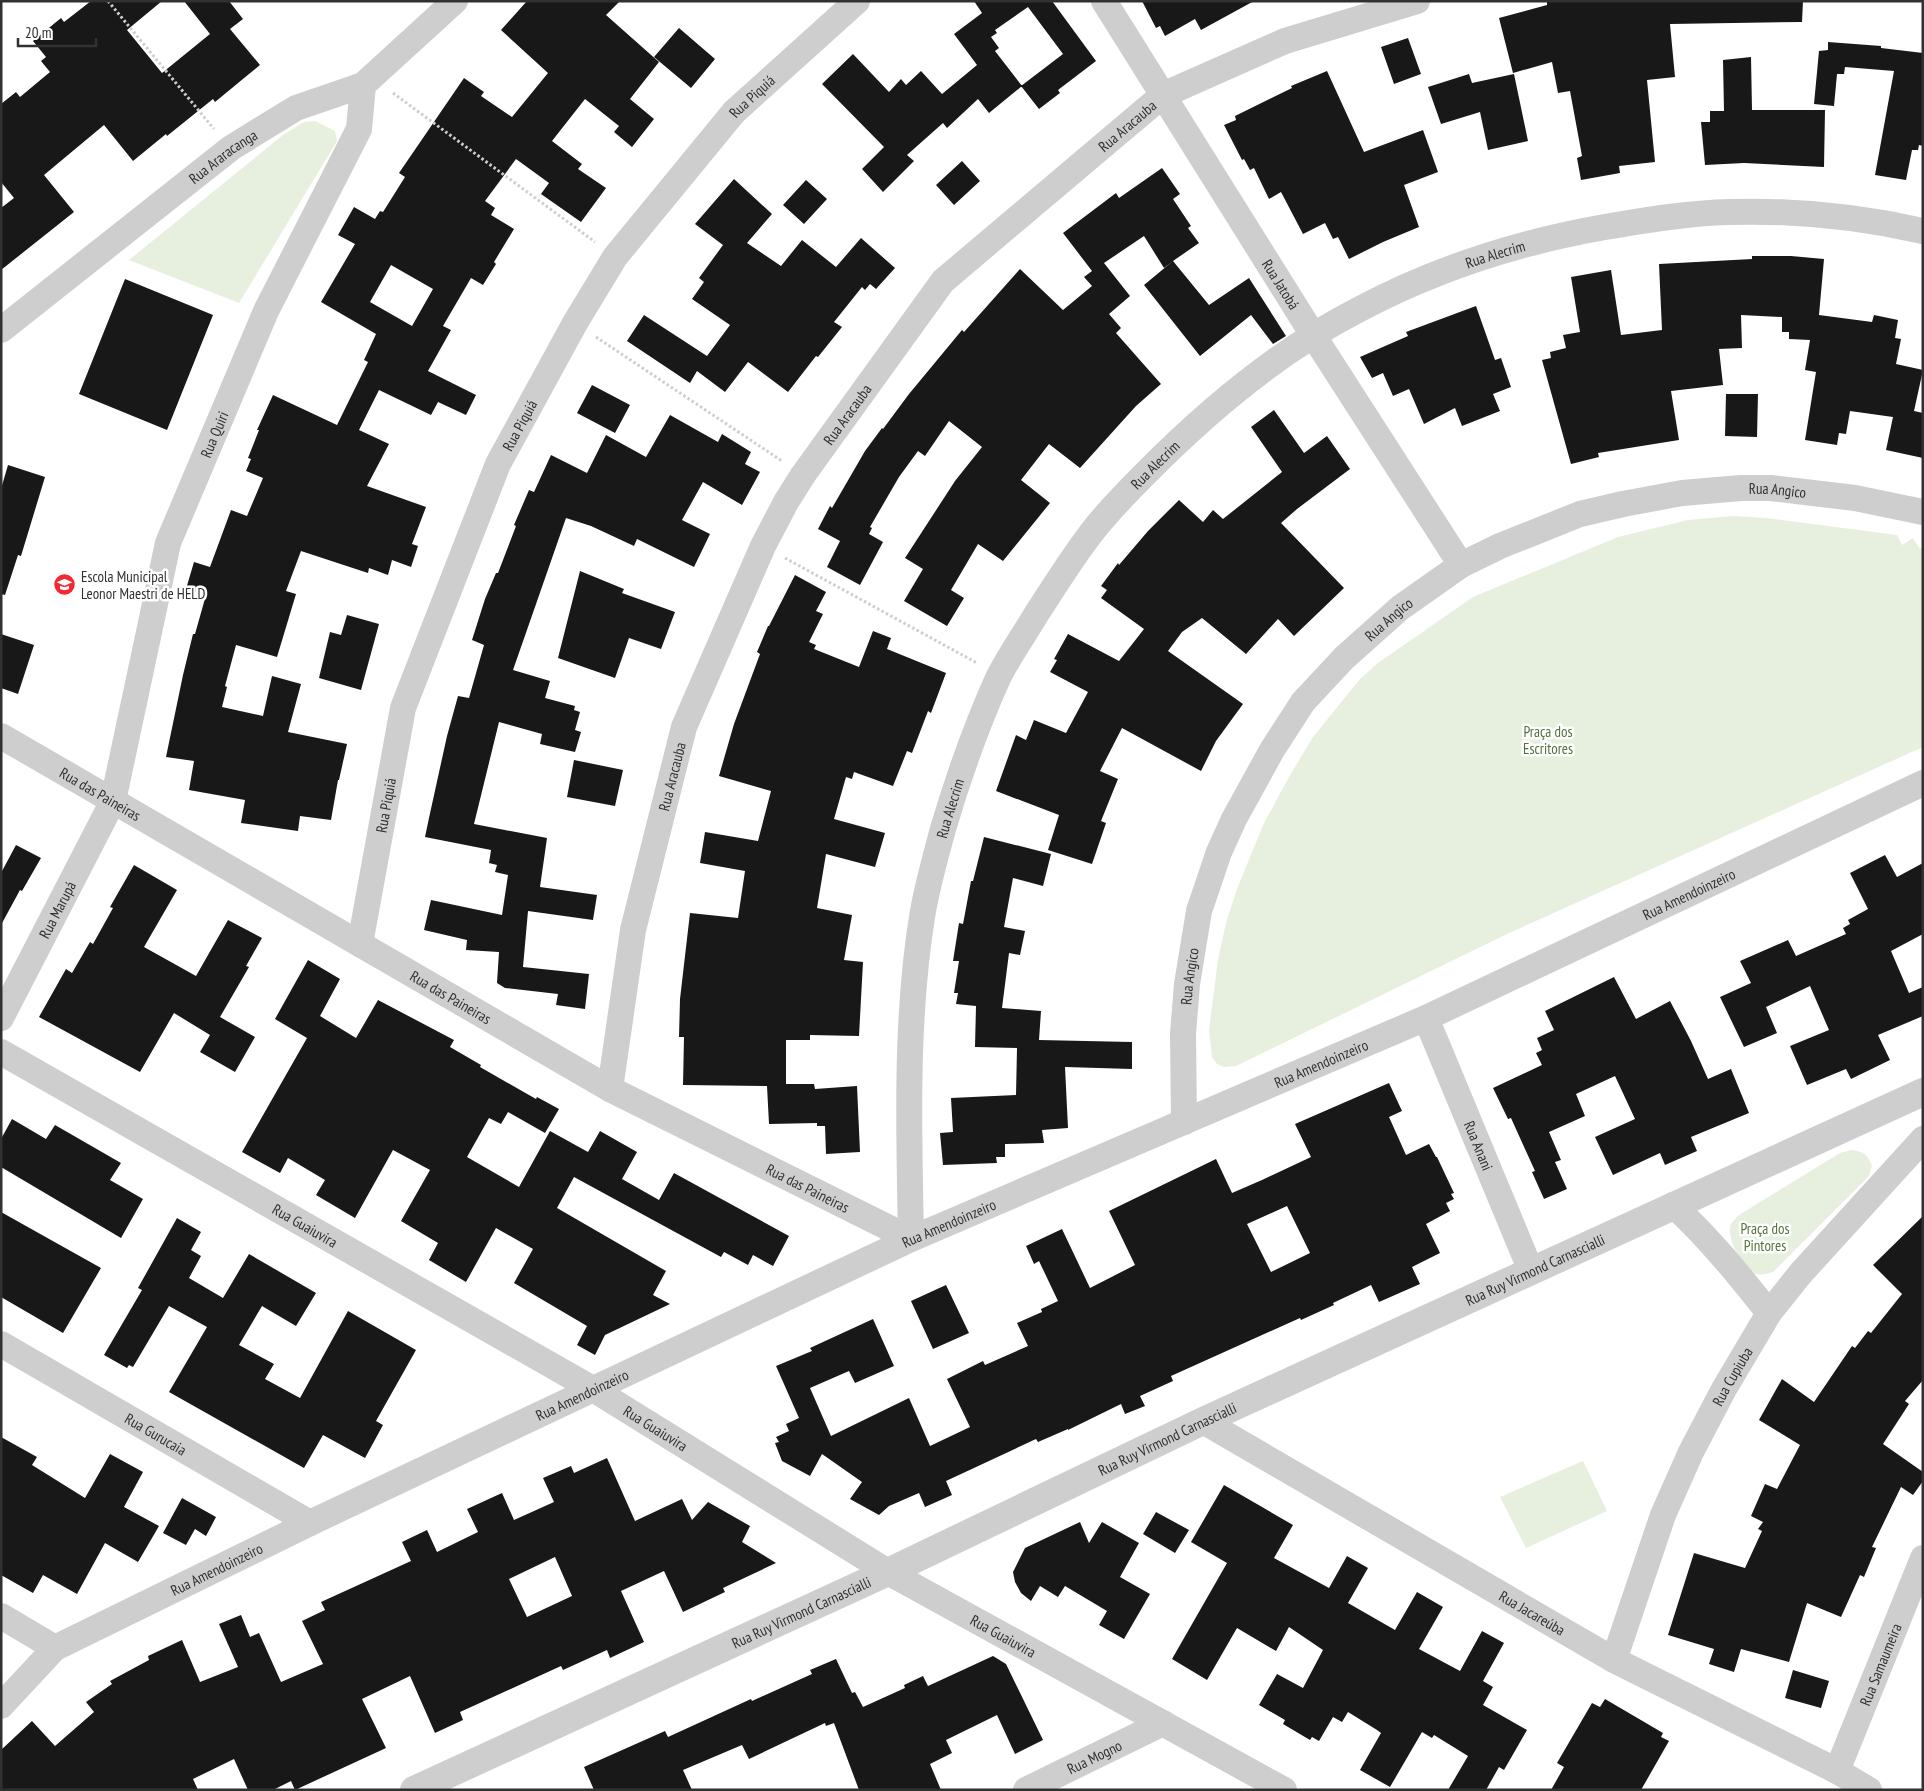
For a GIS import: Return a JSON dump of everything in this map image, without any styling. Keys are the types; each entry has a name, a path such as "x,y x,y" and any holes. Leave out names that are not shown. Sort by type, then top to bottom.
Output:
{"street":[{"name":"Rua Araracanga","path":"1,330 231,148 296,108 367,81 455,1"},
{"name":"Rua Piquiá","path":"360,944 403,708 498,464 575,323 615,257 734,112 857,1"},
{"name":"Rua Jatobá","path":"1104,1 1313,335 1461,566"},
{"name":"Rua Aracauba","path":"610,1089 633,930 684,727 763,546 786,502 943,281 1163,95 1285,41 1418,1"},
{"name":"Rua Quiri","path":"113,801 168,543 266,311 359,129 367,81"},
{"name":"Rua Alecrim","path":"911,1239 909,1105 918,948 924,907 943,828 968,754 1000,675 1058,580 1091,533 1171,447 1260,371 1313,335 1358,309 1413,283 1508,249 1582,231 1653,219 1730,212 1803,214 1857,219 1923,231"},
{"name":"Rua Angico","path":"1184,1122 1182,1034 1190,959 1199,911 1209,879 1234,819 1272,750 1303,702 1344,658 1400,608 1461,566 1500,546 1580,514 1682,493 1741,488 1790,490 1855,498 1923,512"},
{"name":"Rua das Paineiras","path":"1,736 610,1089 911,1239"},
{"name":"Rua Amendoinzeiro","path":"1,1706 55,1648 310,1523 911,1239 1426,1018 1923,783"},
{"name":"Rua Marupá","path":"1,1018 113,801"},
{"name":"Rua Anani","path":"1426,1018 1531,1271"},
{"name":"Rua Guaiuvira","path":"1,1052 593,1389 888,1572 1284,1790"},
{"name":"Rua Ruy Virmond Carnascialli","path":"414,1790 888,1572 1203,1421 1923,1092"},
{"name":"Rua Cupiuba","path":"1614,1660 1663,1515 1691,1452 1724,1390 1769,1313 1808,1265 1923,1139"},
{"path":"1673,1205 1698,1227 1769,1313"},
{"name":"Rua Gurucaia","path":"1,1344 310,1523"},
{"name":"Rua Jacareúba","path":"1203,1421 1614,1660 1837,1771 1869,1790"},
{"name":"Rua Samaumeira","path":"1837,1771 1923,1558"},
{"path":"1,1616 55,1648"},
{"name":"Rua Mogno","path":"1026,1790 1163,1723"}],"path":[{"path":"108,1 231,148"},
{"path":"367,81 615,257"},
{"path":"575,323 804,475"},
{"path":"763,546 1000,675"}],"green space":[{"path":"315,121 335,131 337,141 239,303 129,260 283,135 304,122"},
{"name":"Praça dos Escritores","path":"1733,516 1766,518 1897,535 1902,545 1913,538 1920,549 1923,547 1923,747 1507,934 1236,1066 1224,1067 1217,1064 1212,1057 1209,1030 1218,960 1226,923 1237,889 1264,823 1289,777 1313,737 1360,679 1378,663 1473,597 1618,537 1688,520"},
{"name":"Praça dos Pintores","path":"1851,1150 1865,1154 1869,1159 1872,1166 1869,1176 1773,1272 1758,1274 1749,1270 1736,1251 1730,1236 1731,1224 1739,1215 1840,1153"},
{"path":"1583,1461 1607,1511 1526,1548 1500,1497"}],"building":[{"path":"91,1 162,1 127,30 162,73 210,34 184,1 229,1 243,19 230,29 260,65 215,102 213,99 133,161 104,125 44,175 74,212 1,270 1,208 14,198 1,182 1,104 16,92 20,97 50,72 41,61 46,57 33,41 61,18 64,22"},
{"path":"527,1 620,1 606,15 659,62 630,99 654,119 632,147 614,132 619,126 585,99 552,141 582,164 578,169 606,188 581,222 541,194 549,183 516,159 485,201 495,208 491,215 514,229 494,262 496,264 483,285 471,278 443,326 451,330 428,371 476,395 466,415 438,402 431,415 379,390 359,430 389,444 367,486 426,507 412,544 418,546 411,567 392,560 388,575 369,568 368,573 301,551 286,591 296,594 277,657 236,645 225,686 227,687 222,707 263,716 272,676 301,684 288,732 347,744 331,820 300,816 298,831 241,823 245,800 189,790 194,761 166,757 193,634 195,634 206,595 186,589 194,562 210,567 231,510 247,516 263,478 246,471 251,459 248,458 259,430 257,430 273,395 337,425 368,362 364,360 376,334 321,302 355,244 338,235 354,207 375,219 380,211 383,212 405,177 399,173 464,78 484,92 481,96 512,117 548,73 501,30","holes":["391,265 433,289 412,326 370,302"]},
{"path":"974,1 1052,1 1096,61 1058,90 1060,93 1039,109 1021,86 989,113 978,99 947,128 943,123 907,155 914,161 883,192 862,169 884,147 822,84 853,54 889,92 901,79 906,85 921,71 942,94 977,65 954,34 982,13","holes":["1028,7 1063,54 1022,86 995,51 999,48 991,37 997,33 995,30"]},
{"path":"1142,1 1254,1 1201,30 1195,19 1165,36 1160,26 1156,28"},
{"path":"1547,1 1803,1 1802,22 1670,24 1675,77 1647,80 1655,162 1619,166 1620,173 1581,180 1577,158 1582,156 1570,91 1558,93 1552,62 1513,73 1499,18 1547,5"},
{"path":"679,28 715,59 691,88 654,57"},
{"path":"1408,38 1421,74 1394,84 1381,47"},
{"path":"1828,42 1881,46 1881,48 1923,53 1923,146 1919,145 1918,150 1912,150 1906,180 1875,175 1894,71 1845,67 1844,74 1837,74 1834,106 1814,104 1819,51 1828,50"},
{"path":"1751,57 1752,110 1825,110 1824,167 1744,163 1705,165 1701,122 1710,122 1710,111 1724,111 1723,60"},
{"path":"1327,71 1364,152 1423,130 1438,172 1404,185 1419,227 1349,259 1338,237 1333,239 1325,223 1303,234 1281,192 1269,199 1254,168 1250,170 1244,159 1242,160 1224,125 1236,120 1235,116 1292,88 1291,86"},
{"path":"1469,74 1472,83 1514,74 1528,141 1488,150 1480,112 1441,124 1428,87"},
{"path":"962,161 980,181 954,205 936,185"},
{"path":"1162,168 1180,194 1173,199 1191,226 1188,228 1199,243 1164,268 1144,236 1104,263 1130,296 1109,314 1121,328 1116,333 1161,384 1136,406 1080,468 1049,444 1021,480 1050,503 1003,561 978,544 951,590 964,598 947,626 904,601 923,569 905,558 955,481 982,447 949,421 925,456 918,451 899,477 870,527 872,528 869,534 883,542 860,585 827,567 840,541 818,529 830,506 832,508 865,451 882,428 962,330 964,332 1020,269 1063,310 1092,286 1084,277 1092,271 1063,233 1116,193 1119,198"},
{"path":"734,179 772,214 747,243 781,266 802,240 836,267 861,238 895,268 876,289 870,284 865,290 862,287 834,322 842,327 788,392 748,362 725,392 697,371 690,383 627,341 644,315 707,356 730,325 692,299 704,282 699,278 723,245 695,224"},
{"path":"806,180 827,199 804,224 783,205"},
{"path":"1752,256 1791,256 1824,259 1819,315 1872,322 1874,315 1898,320 1895,338 1901,339 1896,364 1923,370 1914,411 1923,413 1923,458 1886,450 1893,417 1850,411 1846,434 1839,433 1837,445 1805,440 1816,372 1805,370 1810,340 1789,339 1789,332 1782,332 1782,317 1741,315 1742,348 1719,349 1723,385 1671,391 1679,440 1598,453 1599,457 1571,464 1542,360 1551,358 1550,352 1566,348 1563,335 1580,332 1571,277 1611,270 1621,335 1662,330 1659,264 1752,259"},
{"path":"1173,261 1209,305 1249,278 1286,336 1273,344 1251,315 1200,356 1144,285"},
{"path":"125,279 213,315 167,430 79,394"},
{"path":"1476,306 1495,360 1501,358 1511,387 1493,394 1500,411 1462,426 1455,408 1424,424 1409,389 1393,396 1383,373 1372,378 1360,357 1408,336 1406,332"},
{"path":"592,385 630,405 615,433 577,413"},
{"path":"1726,394 1758,394 1757,437 1725,436"},
{"path":"1274,410 1304,453 1327,436 1350,469 1281,523 1344,588 1294,636 1278,619 1246,654 1202,618 1182,632 1168,651 1243,704 1216,741 1201,771 1122,728 1100,771 1118,779 1101,821 1106,823 1092,864 1048,850 1059,815 996,791 1016,735 1026,740 1034,720 1066,733 1088,692 1050,672 1057,660 1054,659 1068,634 1119,661 1144,629 1101,598 1107,590 1101,586 1118,563 1119,565 1148,531 1179,500 1203,522 1213,510 1223,519 1282,472 1251,427"},
{"path":"670,415 718,442 722,434 751,452 745,464 760,472 742,505 703,482 682,520 710,534 694,567 637,539 634,546 591,526 566,518 513,670 550,681 545,698 575,706 574,710 580,712 575,730 581,732 575,752 540,744 542,734 499,722 474,824 547,838 540,887 597,895 593,920 528,911 523,967 589,974 585,1009 556,1005 558,994 505,988 497,983 499,952 466,950 467,940 424,930 431,900 502,915 508,875 495,872 497,865 489,863 491,850 425,837 447,736 458,696 469,698 484,645 472,640 485,599 496,573 498,573 516,526 514,525 529,490 534,492 551,455 587,473 606,435 646,457"},
{"path":"8,465 45,477 21,556 18,555 5,595 1,594 1,489"},
{"path":"580,571 624,589 622,593 675,612 661,649 629,638 615,678 558,658"},
{"path":"795,575 826,592 816,611 823,614 809,642 816,645 814,649 859,667 873,631 891,638 887,649 946,673 931,713 928,711 912,753 907,751 893,786 854,772 852,779 846,777 834,819 885,833 875,867 826,854 817,908 852,915 844,960 863,962 859,1036 810,1035 810,1040 786,1040 786,1084 814,1084 815,1089 857,1086 860,1152 826,1154 825,1126 817,1126 817,1123 769,1124 767,1086 683,1085 684,1037 679,1037 680,999 690,913 738,918 745,871 700,863 705,832 758,841 771,791 719,776 734,724 760,654 757,652 768,626"},
{"path":"347,615 379,624 361,690 319,678 330,632 341,635"},
{"path":"1,634 34,645 18,694 1,688"},
{"path":"574,760 623,770 615,806 567,797"},
{"path":"984,837 1051,854 1043,886 1013,878 1004,927 1025,931 1020,955 1009,953 1002,1008 1041,1011 1039,1040 1132,1042 1132,1069 1065,1067 1068,1128 1042,1130 1044,1143 1005,1144 1005,1157 996,1157 997,1163 943,1165 940,1133 953,1132 951,1098 1016,1095 1017,1048 975,1047 976,1006 956,1004 958,993 954,993 959,961 953,961 959,923 963,924 971,881 973,881"},
{"path":"16,845 41,858 22,891 20,890 1,925 1,873"},
{"path":"1885,855 1897,877 1923,863 1923,934 1891,951 1909,993 1923,987 1923,1016 1878,1035 1890,1060 1851,1079 1846,1069 1807,1085 1790,1046 1829,1030 1810,986 1766,1007 1777,1033 1744,1047 1720,997 1751,983 1740,961 1788,940 1796,956 1846,934 1843,928 1850,924 1848,920 1868,909 1850,873"},
{"path":"134,865 177,890 144,947 196,976 228,920 262,938 246,966 249,967 220,1017 255,1037 235,1072 200,1052 210,1035 174,1013 140,1072 39,1017 66,969 72,973 90,942 93,944 113,908 110,907"},
{"path":"308,960 340,979 320,1016 356,1038 378,1000 454,1040 450,1047 481,1065 480,1067 536,1099 537,1097 559,1109 545,1133 508,1112 501,1124 489,1118 467,1157 519,1187 550,1131 588,1152 600,1131 637,1152 622,1179 659,1200 674,1173 789,1236 773,1266 753,1255 748,1265 724,1252 721,1257 574,1177 557,1208 666,1271 653,1295 670,1304 605,1335 595,1355 577,1345 587,1326 514,1283 533,1249 496,1228 466,1282 429,1260 438,1243 401,1221 430,1170 393,1150 355,1218 316,1195 325,1180 288,1158 280,1173 242,1152 307,1038 275,1019"},
{"path":"1614,977 1636,1019 1670,1001 1708,1079 1731,1069 1749,1113 1691,1137 1697,1151 1665,1165 1660,1153 1613,1175 1595,1137 1635,1119 1615,1076 1576,1094 1585,1116 1549,1132 1561,1160 1555,1162 1567,1189 1544,1199 1532,1172 1535,1171 1511,1118 1508,1119 1493,1088 1542,1065 1536,1053 1542,1050 1537,1038 1554,1030 1545,1011"},
{"path":"1389,1083 1402,1111 1389,1117 1406,1155 1429,1144 1454,1193 1451,1194 1454,1199 1446,1203 1450,1211 1426,1224 1440,1253 1412,1267 1420,1284 1379,1302 1371,1285 1333,1303 1334,1305 1301,1320 1300,1318 1171,1376 1173,1381 1140,1396 1145,1406 1125,1414 1121,1404 1068,1430 1038,1442 1036,1439 946,1481 952,1495 925,1507 919,1493 889,1506 879,1515 850,1499 862,1482 822,1454 810,1476 782,1461 775,1443 779,1442 776,1437 789,1431 786,1424 799,1418 776,1366 812,1351 810,1348 873,1319 894,1366 855,1383 849,1371 810,1388 831,1436 909,1398 930,1446 970,1427 947,1379 983,1361 985,1365 1028,1346 1017,1323 1042,1312 1041,1309 1058,1301 1039,1261 1034,1264 1026,1246 1062,1229 1090,1288 1135,1265 1109,1211 1216,1159 1232,1193 1262,1180 1311,1157 1295,1124","holes":["1287,1206 1310,1253 1271,1272 1247,1224"]},
{"path":"12,1119 46,1139 55,1125 121,1163 110,1180 143,1199 121,1238 1,1167 1,1139"},
{"path":"1,1212 101,1268 63,1333 1,1297"},
{"path":"1923,1216 1923,1380 1905,1401 1909,1404 1883,1444 1923,1472 1923,1481 1913,1495 1901,1487 1872,1547 1876,1548 1864,1577 1860,1575 1841,1617 1807,1603 1789,1662 1741,1649 1734,1672 1709,1664 1714,1649 1668,1635 1694,1553 1745,1568 1762,1531 1758,1529 1763,1522 1751,1516 1765,1484 1777,1489 1800,1445 1759,1420 1782,1379 1814,1402 1852,1346 1855,1348 1868,1331 1871,1333 1902,1294 1873,1265"},
{"path":"177,1218 201,1232 191,1250 201,1256 189,1278 223,1298 249,1254 316,1293 296,1326 262,1306 239,1345 274,1364 265,1379 300,1398 348,1311 416,1350 376,1421 383,1425 365,1458 323,1435 304,1468 169,1392 207,1327 169,1306 133,1367 129,1365 127,1368 104,1355 142,1290 138,1288"},
{"path":"946,1285 969,1333 933,1349 911,1301"},
{"path":"1,1437 37,1457 32,1465 85,1498 110,1454 143,1472 124,1507 159,1526 138,1562 105,1543 77,1594 43,1575 33,1593 1,1575"},
{"path":"607,1458 635,1521 682,1499 692,1520 708,1502 750,1526 742,1542 776,1563 723,1588 725,1592 683,1612 664,1571 621,1591 644,1642 610,1658 607,1650 563,1670 561,1666 460,1712 463,1720 435,1733 410,1676 362,1699 386,1748 295,1790 291,1781 273,1790 248,1790 234,1759 193,1779 198,1790 1,1790 1,1750 32,1721 55,1746 94,1712 86,1702 112,1684 110,1681 149,1660 148,1656 182,1640 200,1682 238,1667 219,1624 241,1615 250,1637 259,1633 281,1682 323,1664 302,1621 325,1610 321,1602 411,1561 402,1542 427,1530 437,1552 478,1532 467,1509 502,1493 514,1520 554,1502 543,1478 571,1466 574,1473","holes":["555,1557 572,1596 527,1617 509,1579"]},
{"path":"1224,1485 1293,1525 1274,1558 1329,1588 1347,1556 1368,1568 1348,1603 1395,1630 1417,1592 1443,1607 1419,1649 1460,1671 1482,1631 1504,1643 1483,1681 1493,1687 1483,1705 1527,1730 1504,1770 1499,1767 1486,1790 1448,1790 1468,1756 1434,1735 1432,1738 1422,1732 1390,1787 1360,1770 1381,1733 1377,1730 1348,1712 1342,1722 1333,1717 1319,1741 1312,1737 1310,1740 1283,1724 1285,1720 1259,1705 1277,1674 1303,1688 1323,1650 1289,1627 1276,1651 1237,1628 1207,1680 1172,1659 1227,1563 1191,1542"},
{"path":"182,1498 216,1517 206,1536 195,1529 186,1545 163,1533"},
{"path":"1156,1512 1189,1530 1175,1553 1143,1534"},
{"path":"1080,1522 1089,1543 1102,1522 1139,1543 1120,1577 1150,1594 1124,1639 1099,1625 1107,1611 1065,1586 1058,1597 1040,1586 1031,1601 1021,1593 1015,1582 1013,1572 1025,1548"},
{"path":"993,1656 1006,1664 1043,1740 1015,1754 997,1715 946,1740 952,1753 930,1764 941,1790 859,1790 834,1723 826,1726 825,1723 749,1759 742,1745 683,1770 692,1790 594,1790 584,1767 665,1731 668,1737 751,1699 752,1701 812,1674 810,1670 836,1659 852,1693 855,1692 863,1707 905,1688 904,1685 923,1676 928,1686"},
{"path":"1793,1670 1829,1681 1821,1708 1785,1698"},
{"path":"1605,1699 1663,1733 1661,1737 1669,1741 1641,1790 1551,1790 1564,1767 1557,1763 1592,1703 1600,1707"}],"place":[{"name":"Escola Municipal Leonor Maestri de HELD","path":"65,585"}]}
